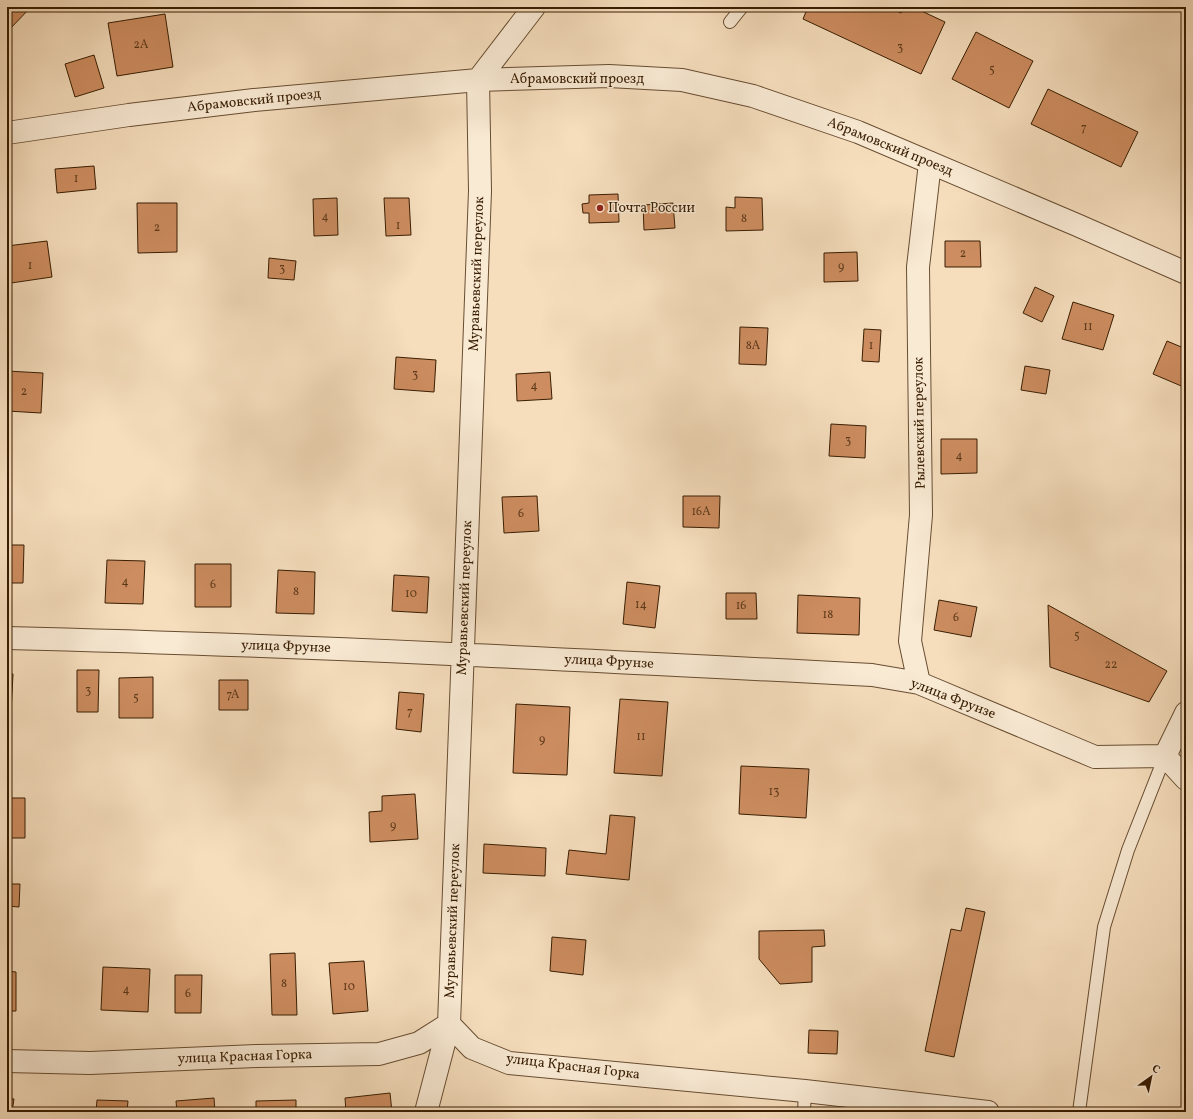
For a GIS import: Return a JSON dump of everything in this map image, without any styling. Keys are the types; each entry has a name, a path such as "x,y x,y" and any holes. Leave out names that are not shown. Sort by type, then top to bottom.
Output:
{"street":[{"path":"478,80 534,7"},
{"name":"Абрамовский проезд","path":"7,133 129,114 254,100 478,80 609,76 682,80 753,96 858,132 1186,273"},
{"name":"Муравьевский переулок","path":"426,1112 449,1024 480,192 478,80"},
{"name":"Рылевский переулок","path":"919,683 910,641 921,515 918,267 930,163"},
{"name":"улица Фрунзе","path":"7,638 142,641 463,654 872,675 919,683 1095,757 1165,756"},
{"path":"1186,713 1165,756 1186,779"},
{"name":"улица Красная Горка","path":"7,1061 90,1063 257,1056 379,1054 419,1043 449,1024 472,1048 509,1063 805,1091 988,1112"}],"lane":[{"path":"730,22 742,7"},
{"path":"1079,1112 1104,927 1128,850 1165,756"},
{"path":"804,1112 805,1091"}],"building":[{"path":"7,7 31,7 7,32"},
{"path":"808,7 888,7 901,13 904,7 913,7 945,22 921,74 803,19"},
{"path":"165,14 173,67 117,76 108,23"},
{"path":"976,32 1033,61 1009,108 952,79"},
{"path":"94,55 104,88 75,97 65,64"},
{"path":"1048,89 1138,132 1121,167 1031,124"},
{"path":"94,166 96,189 57,193 55,169"},
{"name":"Почта России","path":"618,194 619,222 589,223 589,213 583,213 582,204 589,203 589,195"},
{"path":"735,197 762,198 763,230 726,231 726,207 735,208"},
{"path":"337,198 338,235 314,236 313,199"},
{"path":"384,198 409,198 411,235 386,236"},
{"path":"137,203 177,203 177,252 138,253"},
{"path":"673,203 675,228 644,230 643,205"},
{"path":"47,241 52,277 11,283 7,246"},
{"path":"945,241 980,241 981,267 945,267"},
{"path":"857,252 858,281 824,282 824,253"},
{"path":"269,258 296,261 294,280 268,278"},
{"path":"1035,287 1054,296 1042,322 1023,313"},
{"path":"1073,302 1114,315 1103,350 1062,339"},
{"path":"740,327 768,328 766,365 739,364"},
{"path":"864,329 881,330 879,362 862,361"},
{"path":"1167,341 1186,349 1186,388 1153,374"},
{"path":"396,357 436,360 434,392 394,389"},
{"path":"1025,366 1050,370 1046,394 1021,390"},
{"path":"7,371 43,373 41,413 7,411"},
{"path":"550,372 552,399 517,401 516,374"},
{"path":"831,424 866,426 865,458 829,456"},
{"path":"941,439 977,439 977,473 941,474"},
{"path":"537,496 539,531 504,533 502,497"},
{"path":"683,496 720,496 719,528 683,527"},
{"path":"7,545 24,545 23,583 7,583"},
{"path":"107,560 145,561 143,604 105,603"},
{"path":"195,564 231,564 231,607 195,607"},
{"path":"278,570 315,572 314,614 276,613"},
{"path":"394,575 429,577 427,613 392,611"},
{"path":"627,582 660,586 655,628 623,624"},
{"path":"726,593 756,593 757,619 726,619"},
{"path":"798,595 860,598 859,635 797,633"},
{"path":"939,600 977,607 971,637 934,630"},
{"path":"1048,605 1167,671 1149,702 1050,667"},
{"path":"77,670 99,670 98,712 77,712"},
{"path":"7,673 13,674 11,713 7,713"},
{"path":"153,677 153,718 119,718 119,678"},
{"path":"219,680 248,680 248,710 219,710"},
{"path":"399,692 424,694 421,732 396,729"},
{"path":"620,699 668,702 662,776 614,773"},
{"path":"516,704 570,707 567,775 513,773"},
{"path":"741,766 809,769 806,818 739,814"},
{"path":"415,794 418,839 370,842 369,812 382,811 382,796"},
{"path":"7,798 25,798 25,838 7,838"},
{"path":"610,815 635,817 629,880 566,874 569,850 606,854"},
{"path":"484,844 546,848 545,876 483,873"},
{"path":"7,884 20,884 19,907 7,906"},
{"path":"966,908 985,912 954,1057 925,1051 951,929 961,931"},
{"path":"824,930 825,946 812,947 812,982 780,984 759,959 759,931"},
{"path":"552,937 586,940 583,975 550,971"},
{"path":"295,953 297,1015 272,1015 270,954"},
{"path":"364,961 368,1011 333,1014 329,963"},
{"path":"103,967 150,969 148,1012 101,1010"},
{"path":"7,971 16,972 16,1011 7,1011"},
{"path":"175,975 202,975 201,1013 175,1013"},
{"path":"809,1030 838,1031 837,1054 808,1053"},
{"path":"390,1093 392,1112 346,1112 345,1098"},
{"path":"7,1098 14,1099 12,1112 7,1112"},
{"path":"214,1098 215,1112 177,1112 176,1101"},
{"path":"97,1100 128,1101 127,1112 96,1112"},
{"path":"296,1100 296,1112 256,1112 256,1101"}],"place":[{"name":"Почта России","path":"600,208"}]}
